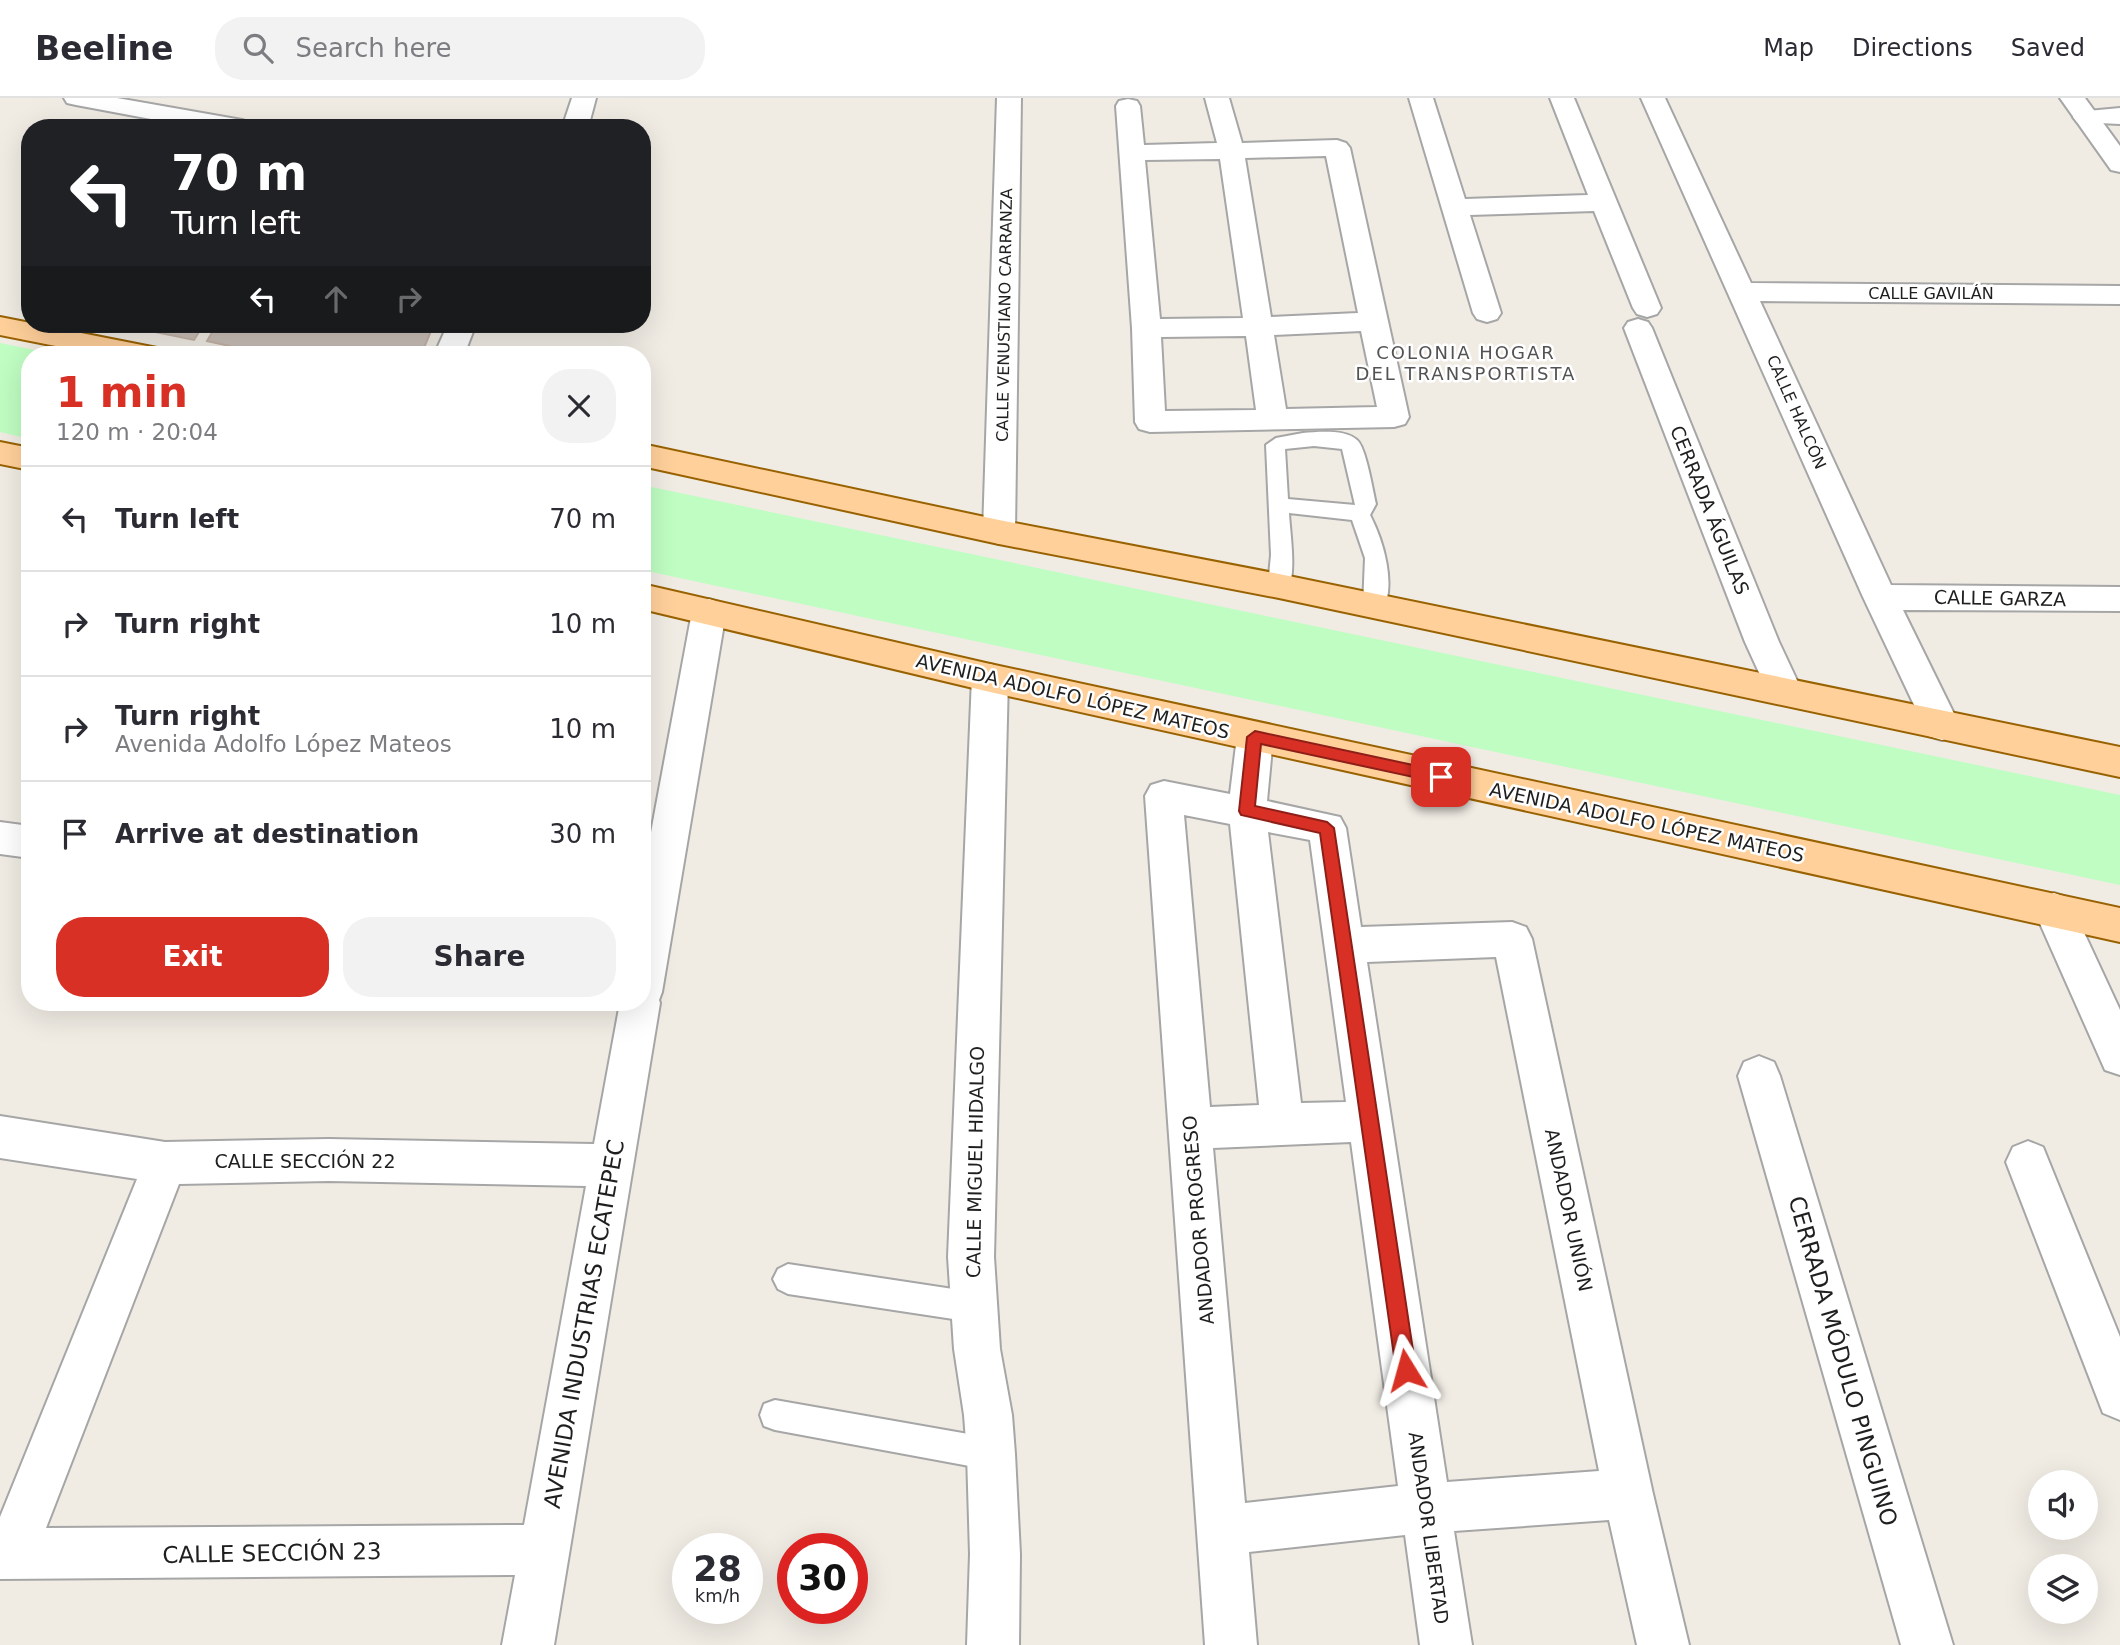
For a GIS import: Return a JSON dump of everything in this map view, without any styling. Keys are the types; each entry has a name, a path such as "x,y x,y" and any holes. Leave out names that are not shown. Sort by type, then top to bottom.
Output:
{"main road":[{"path":"0,326 21,330"},
{"path":"36,333 102,346"},
{"path":"0,453 21,457"},
{"path":"651,457 999,532 1279,586 2120,762"},
{"name":"AVENIDA ADOLFO LÓPEZ MATEOS","path":"651,598 1255,737 2120,925"}],"street":[{"path":"76,98 192,119"},
{"path":"578,119 584,98"},
{"name":"CALLE VENUSTIANO CARRANZA","path":"999,532 1009,98"},
{"path":"1217,98 1231,149 1273,420"},
{"path":"1421,98 1487,313"},
{"name":"CERRADA ÁGUILAS","path":"1562,98 1603,203 1642,318 1784,691"},
{"name":"CALLE HALCÓN","path":"1653,98 1880,597 1942,726"},
{"path":"1128,106 1134,153 1150,422 1394,417 1337,148 1134,153"},
{"path":"2079,107 2120,116"},
{"path":"2079,107 2120,164"},
{"path":"1454,206 1603,203"},
{"name":"CALLE GAVILÁN","path":"1743,292 2120,295"},
{"path":"1146,328 1257,327 1374,321"},
{"name":"CALLE GARZA","path":"1880,597 2120,599"},
{"path":"651,896 653,875 709,612"},
{"name":"CALLE MIGUEL HIDALGO","path":"990,678 971,1243 973,1307 991,1454 995,1554 993,1645"},
{"path":"1255,737 1247,811 1282,1124"},
{"name":"ANDADOR PROGRESO","path":"1231,1645 1164,796 1247,811"},
{"name":"ANDADOR LIBERTAD","path":"1247,811 1327,828 1446,1645"},
{"path":"0,838 21,841"},
{"path":"2054,910 2120,1056"},
{"name":"ANDADOR UNIÓN","path":"1344,945 1511,939 1628,1494 1663,1645"},
{"name":"AVENIDA INDUSTRIAS ECATEPEC","path":"528,1645 639,1011"},
{"name":"CERRADA MÓDULO PINGUINO","path":"1759,1076 1927,1645"},
{"path":"1191,1128 1371,1121"},
{"name":"CALLE SECCIÓN 22","path":"0,1137 165,1163 329,1160 611,1165"},
{"path":"2028,1162 2120,1396"},
{"path":"5,1555 165,1163"},
{"path":"1223,1530 1426,1508 1628,1494"},
{"name":"CALLE SECCIÓN 23","path":"5,1555 545,1550"}],"lane":[{"path":"1279,586 1276,445 1289,440 1342,440 1353,448 1366,504 1358,512"},
{"path":"1279,505 1358,512"},
{"path":"1358,512 1373,539 1377,575 1374,606"},
{"path":"788,1279 973,1307"},
{"path":"775,1415 991,1454"}],"green space":[{"path":"0,343 21,347 21,437 0,432"},
{"path":"651,487 2120,795 2120,885 651,572"}],"building":[{"path":"160,333 198,333 194,340"},
{"path":"212,333 430,333 425,346 230,346 207,341"}],"district":[{"name":"COLONIA HOGAR DEL TRANSPORTISTA","path":"1466,363"}],"route":[{"path":"1406,1370 1327,828 1247,811 1255,737 1441,777"}]}
